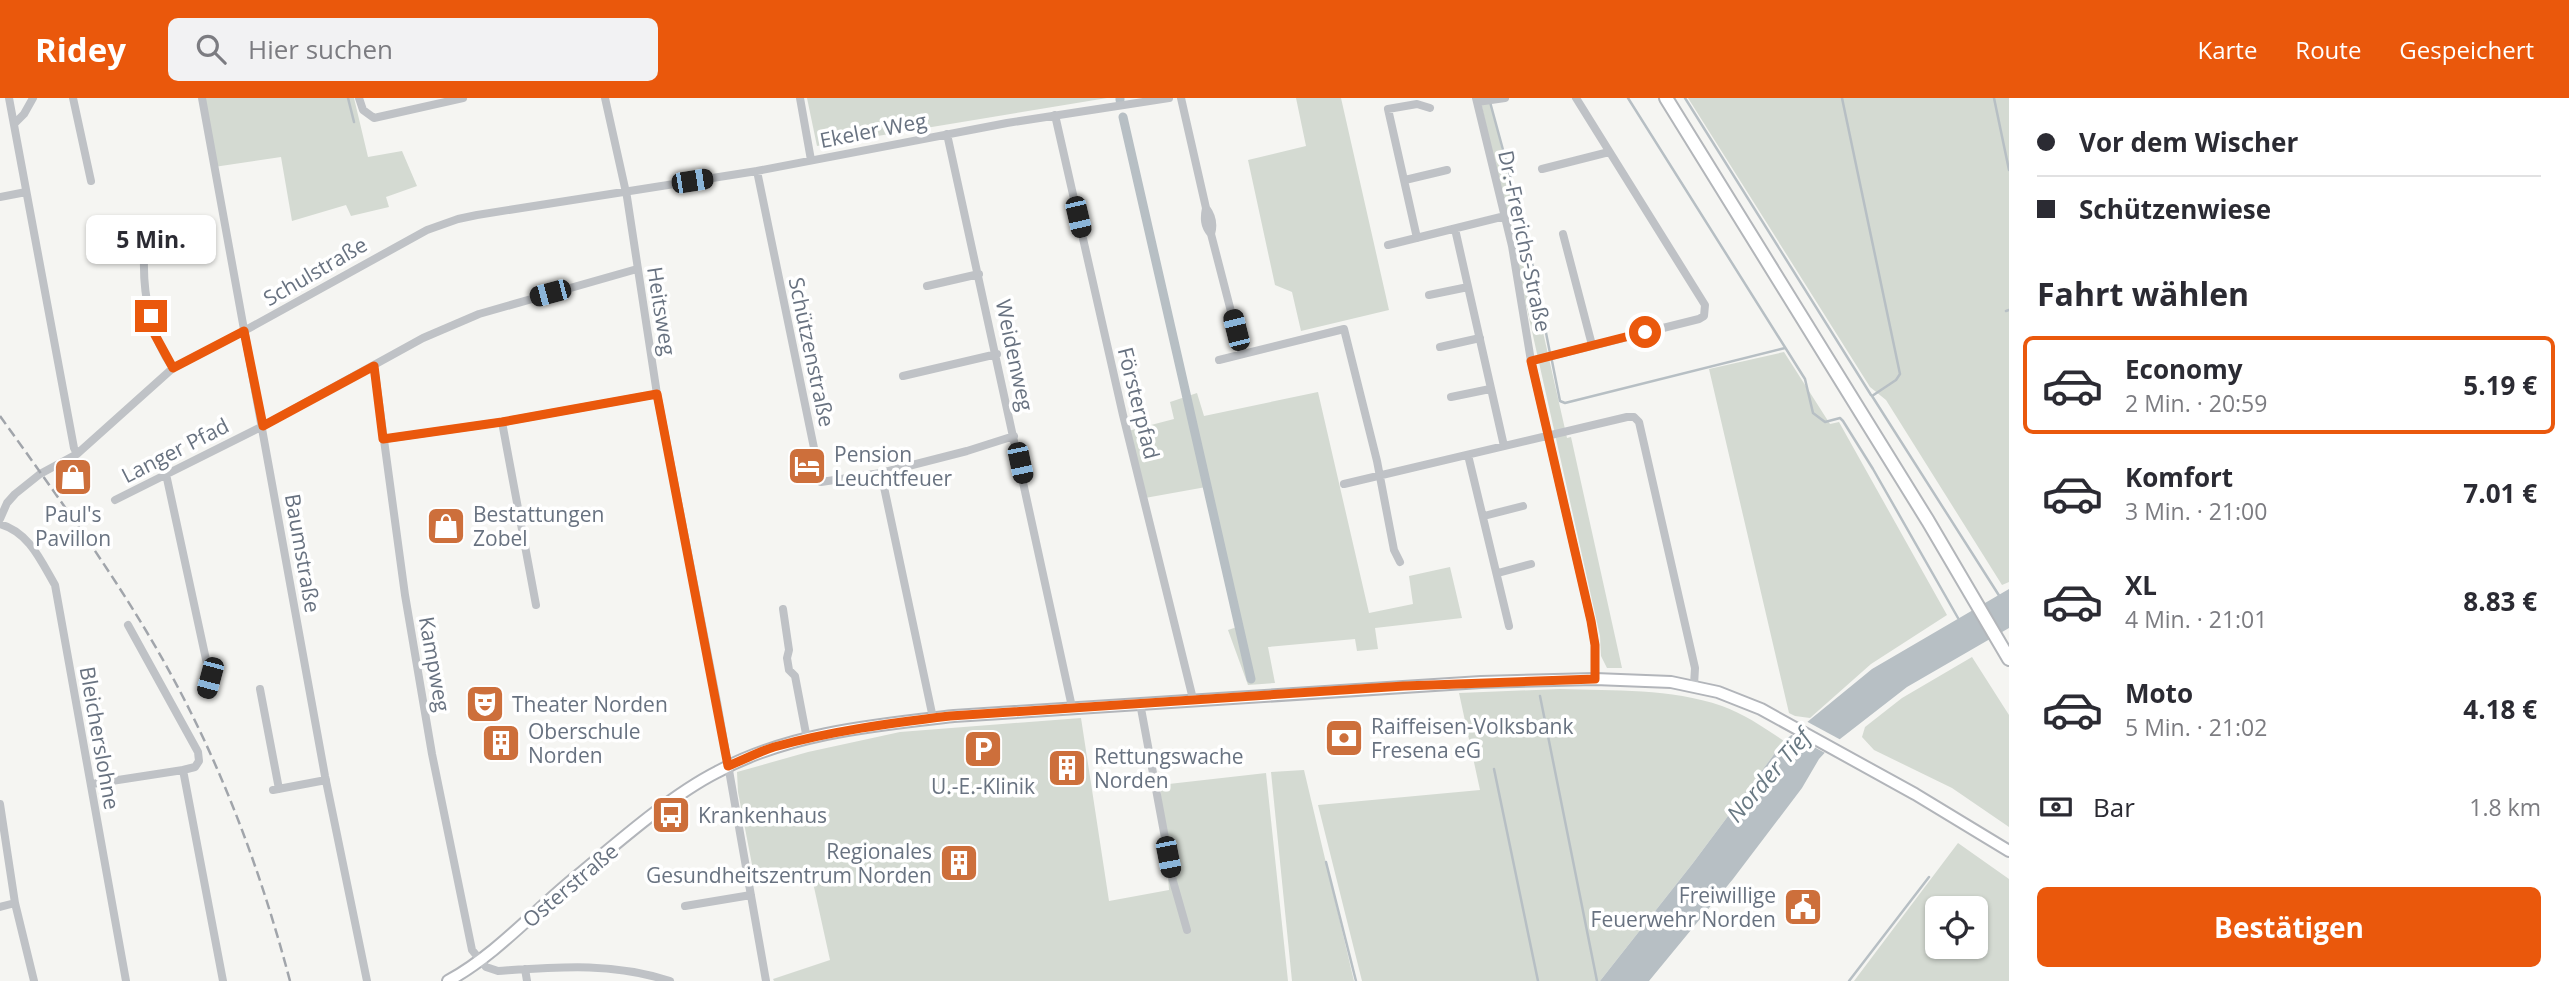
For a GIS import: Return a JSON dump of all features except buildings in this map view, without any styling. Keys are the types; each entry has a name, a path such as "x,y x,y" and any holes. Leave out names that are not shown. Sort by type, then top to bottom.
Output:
{"main road":[{"path":"1666,98 1968,587 2008,658"}],"street":[{"path":"9,98 77,454"},
{"path":"14,124 24,114 33,98"},
{"path":"74,98 91,181"},
{"name":"Baumstraße","path":"202,98 326,780 367,981"},
{"path":"359,98 363,110 374,118 459,98"},
{"name":"Heitsweg","path":"605,98 626,192 657,394 766,981"},
{"path":"800,98 811,160"},
{"name":"Ekeler Weg","path":"626,192 757,171 1055,115 1169,98"},
{"path":"1181,98 1206,208 1211,215 1211,233 1242,354"},
{"path":"1477,100 1505,98"},
{"path":"1531,361 1699,319 1704,316 1706,310 1576,98"},
{"name":"Dr.-Frerichs-Straße","path":"1477,100 1523,304 1531,361 1591,621 1595,645 1595,679"},
{"path":"1417,238 1388,109 1417,104 1430,108"},
{"name":"Försterpfad","path":"1055,115 1193,699"},
{"name":"Weidenweg","path":"947,134 1072,707"},
{"path":"1542,169 1609,152"},
{"path":"1405,180 1447,170"},
{"name":"Schützenstraße","path":"757,171 821,482 881,473"},
{"path":"0,197 26,192"},
{"name":"Schulstraße","path":"0,522 7,503 26,484 77,454 173,368 398,244 442,224 467,217 626,192"},
{"path":"1388,245 1504,216"},
{"path":"1455,229 1504,446"},
{"path":"1563,234 1592,345"},
{"path":"144,259 144,278 155,335 173,368"},
{"name":"Langer Pfad","path":"115,500 263,426 423,338 479,314 637,270"},
{"path":"927,286 979,274"},
{"path":"1429,296 1468,287"},
{"path":"1219,360 1344,329 1394,550 1400,562"},
{"path":"1440,347 1480,338"},
{"path":"903,376 997,354"},
{"name":"Kampweg","path":"374,366 405,595 432,754 472,950 481,962"},
{"path":"1451,397 1490,389"},
{"path":"383,439 502,422 657,394"},
{"path":"1344,484 1627,416 1634,417 1639,422 1695,668 1694,685"},
{"path":"502,422 536,605"},
{"path":"933,718 881,473 967,452 1014,436"},
{"path":"1468,455 1510,626"},
{"path":"166,474 210,678 206,692"},
{"path":"1484,516 1523,506"},
{"name":"Bleicherslohne","path":"0,522 16,530 24,538 55,585 126,981"},
{"path":"1498,573 1531,564"},
{"path":"783,609 789,670 795,676 807,739"},
{"path":"92,784 183,770 195,767 199,761 198,752 128,625"},
{"name":"Osterstraße","path":"448,981 481,962 587,868 673,801 728,766 771,748 807,739 933,718 1404,686 1595,679 1694,685 1744,701 1794,726 2009,851"},
{"path":"260,689 276,790 326,780"},
{"path":"1140,703 1173,881 1187,930"},
{"path":"183,770 223,981"},
{"path":"0,804 15,903 34,981"},
{"path":"685,906 751,894"},
{"path":"0,907 15,903"},
{"path":"481,962 498,971 572,966 616,967 670,981"},
{"path":"525,970 527,981"}],"shaded area":[{"path":"205,98 354,98 368,157 402,151 417,186 386,197 389,207 351,216 346,205 292,221 281,157 214,167"},
{"path":"807,98 1107,98 817,146"},
{"path":"1296,98 1341,98 1389,310 1301,331 1292,292 1275,285 1248,160 1306,146"},
{"path":"1480,98 1490,98 1567,438 1571,437 1622,668 1607,668 1601,656 1600,636"},
{"path":"1688,98 2009,98 2009,582 2002,585 1886,400 1870,387"},
{"path":"1784,352 1830,424 1839,422 1947,615 1871,664 1810,718 1789,713 1709,369"},
{"path":"1318,392 1369,613 1413,604 1409,576 1450,567 1462,618 1375,628 1378,649 1357,651 1355,639 1268,647 1275,683 1248,685 1228,630 1240,626 1206,487 1145,498 1128,431 1174,419 1170,402 1197,393 1204,416"},
{"path":"1972,657 2009,715 2009,827 1952,788 1874,750 1862,737 1865,727 1902,698"},
{"path":"1560,689 1662,693 1702,700 1738,713 1784,741 1600,981 1362,981 1318,805 1480,790 1459,693"},
{"path":"1081,718 1109,901 1169,890 1160,785 1266,773 1288,981 774,981 773,979 830,960 810,869 754,875 738,792 737,772 808,752 900,732"},
{"path":"1304,770 1354,981 1292,981 1271,772"},
{"path":"1958,843 2009,879 2009,981 1854,981"}],"water":[{"name":"Norder Tief","path":"2009,589 2009,628 1907,687 1831,746 1733,879 1649,981 1600,981 1784,741 1872,669"}],"pier":[{"path":"1804,720 1841,740 1827,754 1788,733"}],"waterway":[{"path":"348,98 354,122"},
{"path":"1628,98 1805,379 1813,413 1825,422 1840,418 1843,421 1958,618"},
{"path":"1685,98 1871,395"},
{"path":"1842,98 1900,374 1896,380 1872,396 2000,597"},
{"path":"1994,98 2009,170"},
{"path":"1490,102 1528,242 1550,353"},
{"path":"1123,117 1251,679"},
{"path":"1552,361 1560,401 1565,403 1785,348"},
{"path":"1540,696 1597,981"},
{"path":"1494,769 1538,981"},
{"path":"1326,862 1356,981"},
{"path":"1849,981 1929,877"}],"railway":[{"path":"0,416 120,589 183,697 231,801 269,908 290,981"}],"place":[{"name":"Pension Leuchtfeuer","path":"807,466"},
{"name":"Paul's Pavillon","path":"73,477"},
{"name":"Bestattungen Zobel","path":"446,526"},
{"name":"Theater Norden","path":"485,704"},
{"name":"Raiffeisen-Volksbank Fresena eG","path":"1344,738"},
{"name":"Oberschule Norden","path":"501,743"},
{"name":"U.-E.-Klinik","path":"983,749"},
{"name":"Rettungswache Norden","path":"1067,768"},
{"name":"Krankenhaus","path":"671,815"},
{"name":"Regionales Gesundheitszentrum Norden","path":"959,863"},
{"name":"Freiwillige Feuerwehr Norden","path":"1803,907"}],"route":[{"path":"151,316 155,335 173,368 244,331 263,426 374,366 383,439 502,422 657,394 728,766 771,748 807,739 950,716 1404,686 1595,679 1595,645 1591,621 1531,361 1645,332"}]}
